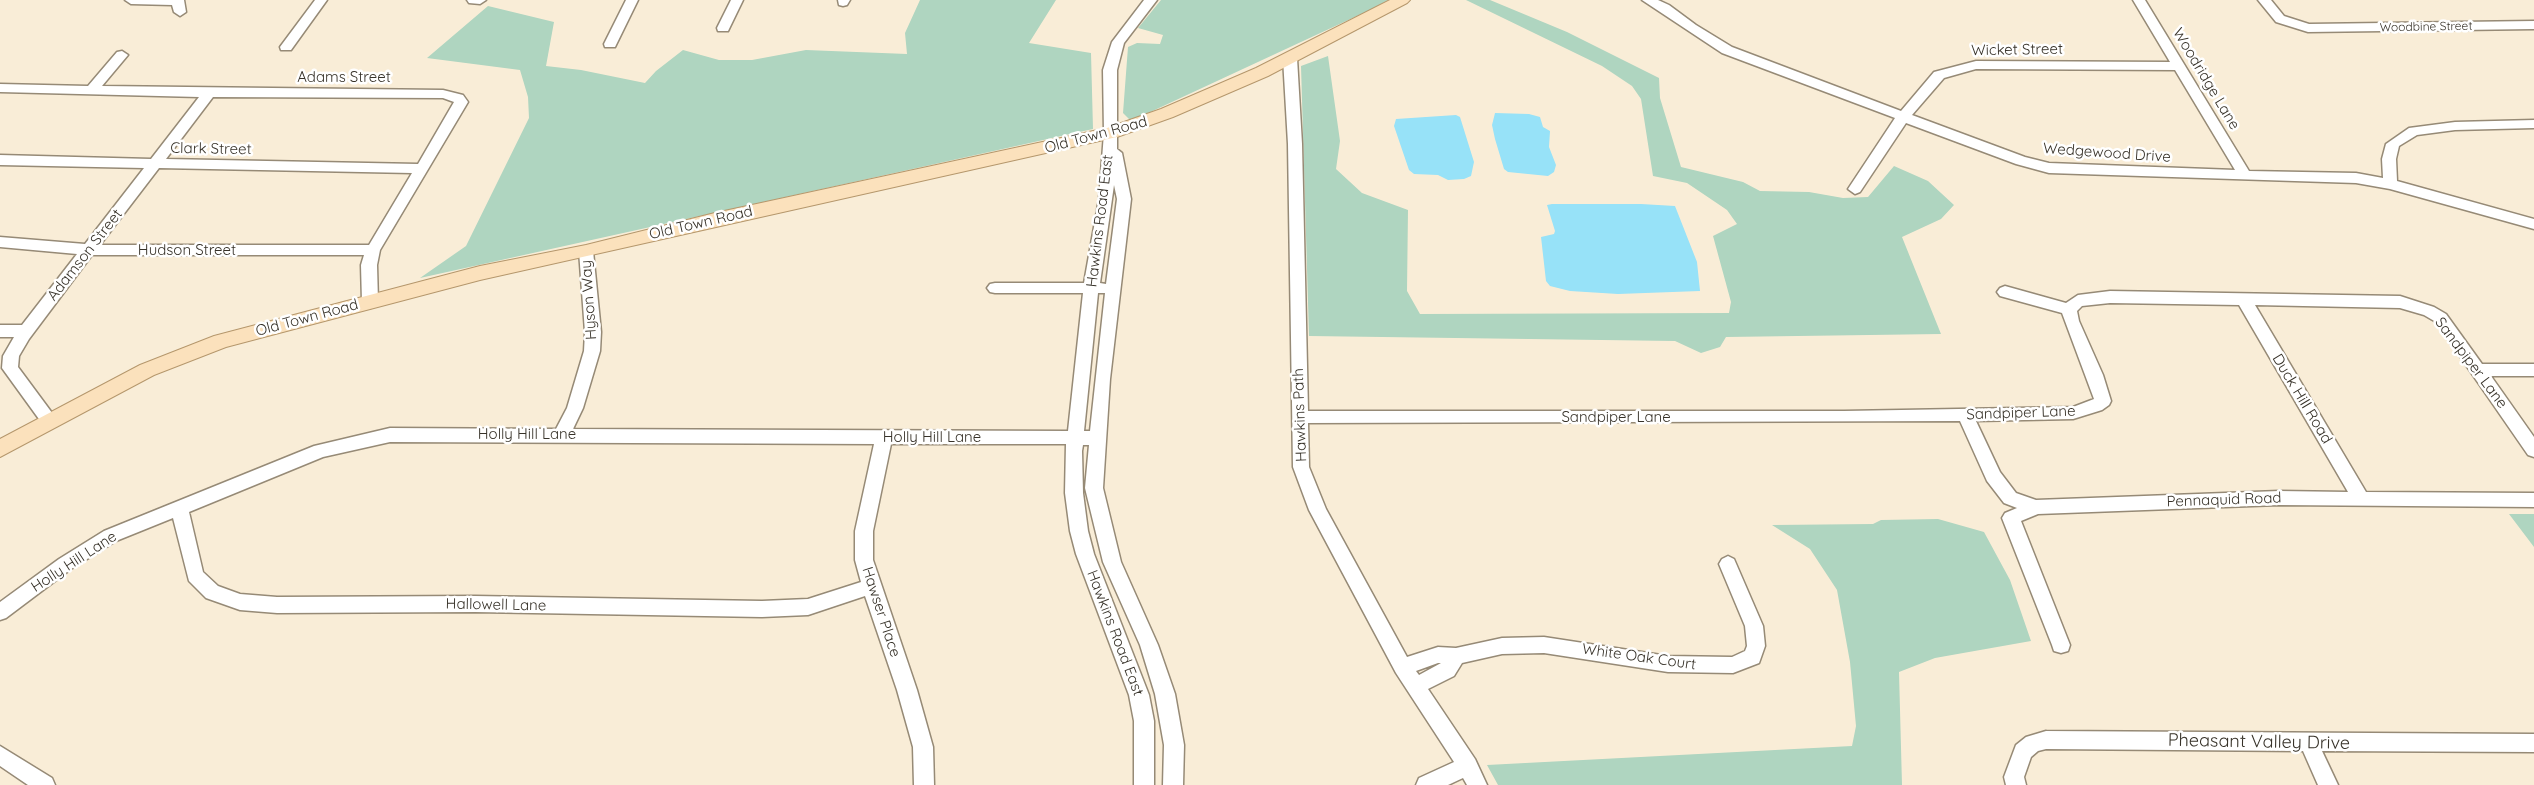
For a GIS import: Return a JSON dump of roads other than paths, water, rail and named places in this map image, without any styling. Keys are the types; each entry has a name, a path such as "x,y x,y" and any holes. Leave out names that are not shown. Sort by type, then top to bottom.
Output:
{"main road":[{"name":"Old Town Road","path":"0,449 147,370 221,341 480,273 586,251 715,219 1111,133 1167,113 1290,58 1402,0"}],"street":[{"path":"131,0 179,4"},
{"path":"286,47 320,0"},
{"path":"473,0 480,0"},
{"path":"610,44 632,0"},
{"path":"723,28 737,0"},
{"path":"1111,133 1110,70 1118,42 1152,0"},
{"name":"Wedgewood Drive","path":"1648,0 1665,8 1691,28 1727,50 2021,161 2049,168 2356,178 2390,184 2534,224"},
{"name":"Woodridge Lane","path":"2139,0 2245,175"},
{"name":"Woodbine Street","path":"2264,0 2276,16 2290,24 2317,28 2534,25"},
{"path":"92,90 122,55"},
{"name":"Hawkins Path","path":"1290,58 1295,144 1301,467 1318,510 1404,667 1468,766 1477,785"},
{"name":"Wicket Street","path":"1855,189 1904,117 1939,75 1976,65 2179,66"},
{"name":"Adams Street","path":"0,88 209,93 443,94 458,98 461,102 456,112 374,250 369,265 370,302"},
{"name":"Adamson Street","path":"50,421 10,368 11,356 26,331 209,93"},
{"path":"2390,184 2389,159 2393,144 2414,131 2455,126 2534,124"},
{"name":"Hawkins Road East","path":"1111,133 1124,199 1096,438 1094,488 1112,562 1149,645 1165,694 1172,721 1174,745 1173,785"},
{"name":"Hawkins Road East","path":"1111,133 1106,199 1091,288 1075,438 1074,493 1079,531 1085,554 1139,695 1145,728 1144,785"},
{"name":"Clark Street","path":"0,160 421,169"},
{"name":"Hudson Street","path":"0,242 90,250 374,250"},
{"name":"Hyson Way","path":"562,434 575,408 592,351 593,332 586,251"},
{"path":"995,288 1114,287"},
{"path":"2005,292 2069,309"},
{"name":"Sandpiper Lane","path":"1299,417 2073,413 2096,406 2103,401 2095,375 2071,321 2069,309 2078,301 2110,296 2400,302 2441,318 2534,450"},
{"name":"Duck Hill Road","path":"2244,300 2361,499"},
{"path":"0,332 26,331"},
{"path":"2477,370 2534,370"},
{"name":"Pennaquid Road","path":"1965,415 1993,476 2002,490 2010,498 2036,507 2279,498 2534,500"},
{"name":"Holly Hill Lane","path":"0,612 65,564 110,536 283,465 357,441 390,435 418,433 1096,438"},
{"name":"Hawser Place","path":"884,437 864,531 864,560 871,586 907,690 923,747 924,785"},
{"path":"2036,507 2011,518 2061,645"},
{"name":"Hallowell Lane","path":"179,508 195,576 212,592 240,602 277,605 474,604 762,609 808,607 832,601 871,586"},
{"name":"White Oak Court","path":"1404,667 1438,656 1456,656 1502,646 1544,644 1668,664 1734,665 1752,657 1756,646 1754,626 1728,564"},
{"path":"1415,686 1446,670 1456,656"},
{"name":"Pheasant Valley Drive","path":"2016,785 2014,777 2023,751 2033,742 2046,740 2534,743"},
{"path":"2309,743 2328,785"},
{"path":"0,755 45,785"},
{"path":"1426,785 1468,766"}],"water":[{"path":"1495,113 1529,114 1540,117 1543,127 1550,131 1549,147 1556,165 1554,172 1548,176 1508,172 1504,169 1492,125"},
{"path":"1456,115 1460,117 1474,162 1471,176 1464,179 1448,180 1438,175 1414,174 1409,170 1394,126 1396,119"},
{"path":"1547,205 1675,206 1697,262 1700,291 1618,294 1570,291 1550,286 1546,281 1541,237 1554,234 1555,231"}]}
